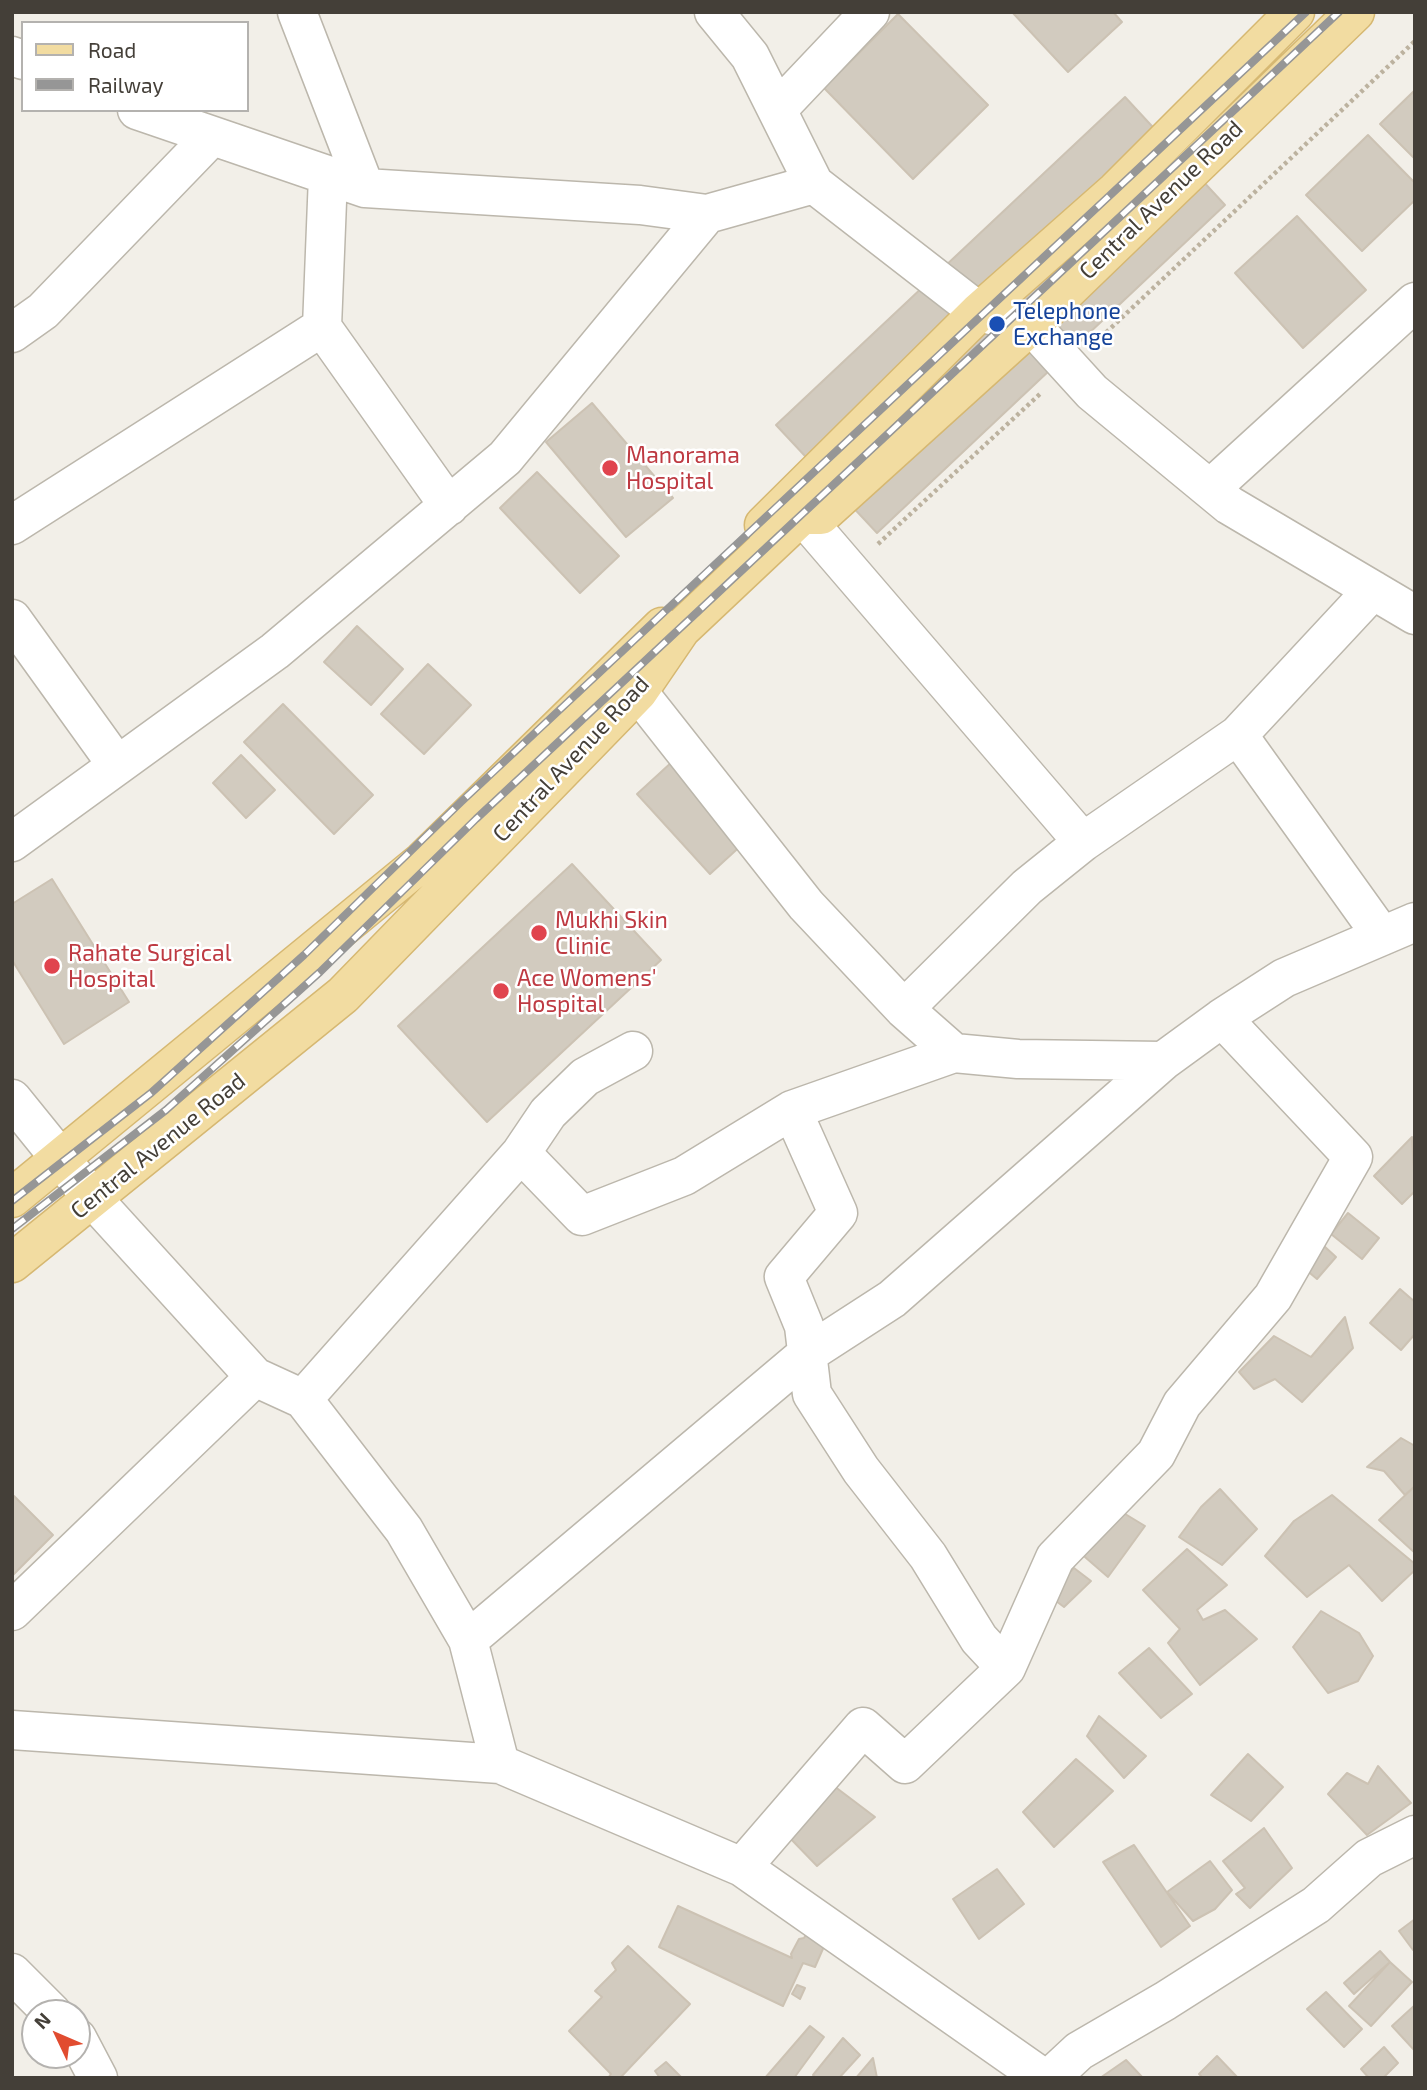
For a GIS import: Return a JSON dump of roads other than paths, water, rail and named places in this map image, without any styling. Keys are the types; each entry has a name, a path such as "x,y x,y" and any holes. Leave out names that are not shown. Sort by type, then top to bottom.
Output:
{"main road":[{"path":"12,1198 424,861 979,312 1116,191 1295,12"},
{"name":"Central Avenue Road","path":"12,1263 343,995 638,692 681,629 802,515 821,515 1031,326 1355,12"}],"street":[{"path":"297,12 365,188"},
{"path":"713,12 750,56 814,184 979,312 1031,326 1092,392 1229,505 1415,615"},
{"path":"777,110 870,12"},
{"path":"142,112 365,188 640,205 706,214 814,184"},
{"path":"12,333 43,311 211,137"},
{"path":"328,176 322,327 449,506"},
{"path":"12,842 275,651 505,458 706,214"},
{"path":"1210,489 1415,302"},
{"path":"12,525 322,327"},
{"path":"802,515 1083,842"},
{"path":"904,1009 1027,887 1083,842 1238,735 1373,590"},
{"path":"12,619 117,765"},
{"path":"638,692 806,905 904,1009 954,1054"},
{"path":"468,1640 807,1353 892,1299 1163,1061 1284,978 1398,929 1238,735"},
{"path":"742,1867 863,1727 905,1764 1006,1668 1055,1558 1156,1454 1182,1404 1273,1297 1353,1157 1222,1018"},
{"path":"303,1399 521,1153 548,1113 585,1077 633,1051"},
{"path":"521,1153 582,1216 684,1176 792,1110 954,1054 1018,1059 1163,1061"},
{"path":"12,1099 93,1199 255,1377 303,1399 404,1530 468,1640 500,1764"},
{"path":"792,1110 838,1213 784,1277 804,1326 812,1394 861,1470 928,1556 979,1639 1006,1668"},
{"path":"12,1611 255,1377"},
{"path":"12,1730 500,1764 742,1867 1043,2078"},
{"path":"1050,2078 1079,2051 1165,2001 1316,1905 1369,1857 1415,1835"},
{"path":"12,1973 38,1999"}],"railway":[{"path":"12,1201 151,1093 304,955 461,802 1306,12"},
{"path":"12,1229 166,1110 320,972 476,819 1339,12"}],"place":[{"name":"Telephone Exchange","path":"997,324"},
{"name":"Manorama Hospital","path":"610,468"},
{"name":"Mukhi Skin Clinic","path":"539,933"},
{"name":"Rahate Surgical Hospital","path":"52,966"},
{"name":"Ace Womens' Hospital","path":"501,991"}]}
